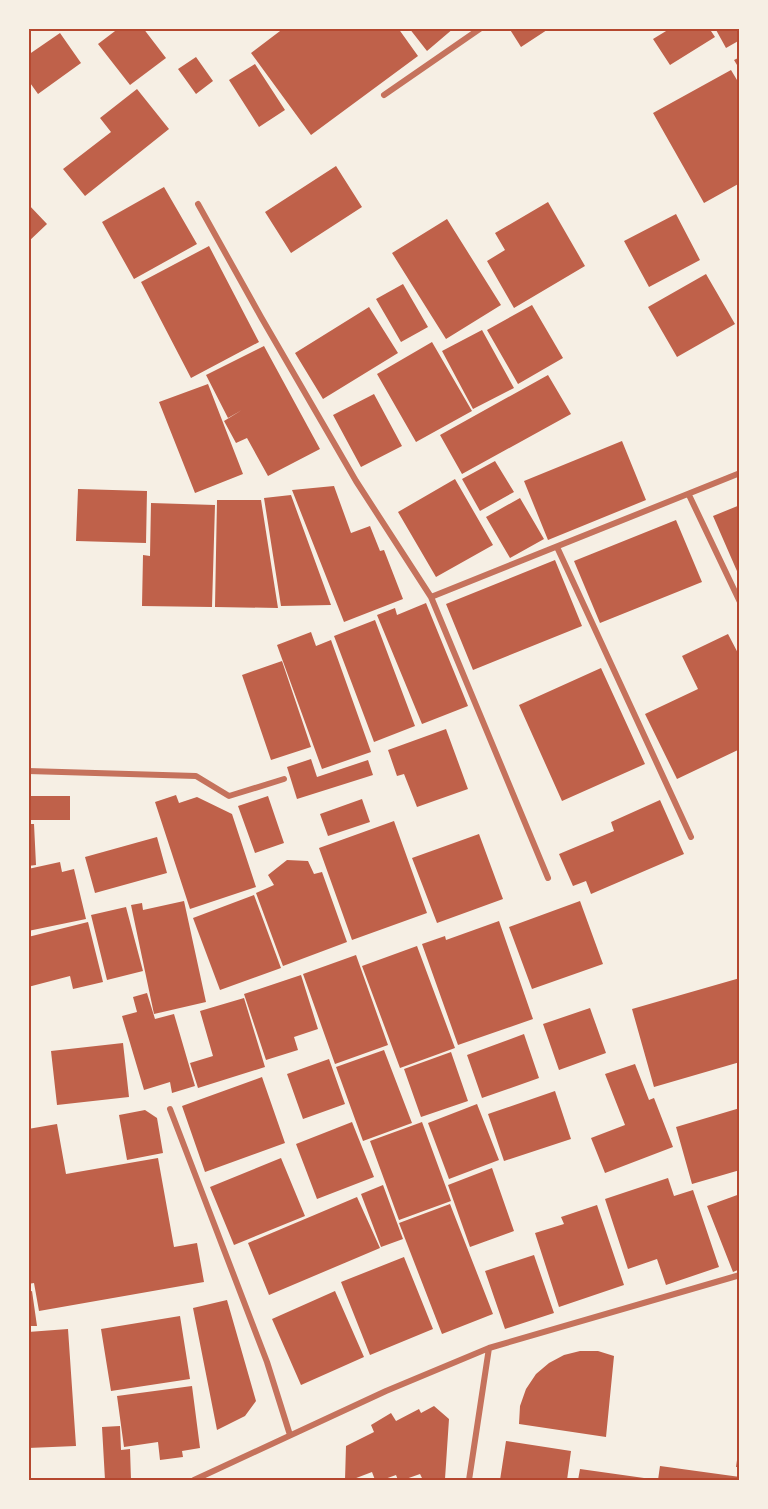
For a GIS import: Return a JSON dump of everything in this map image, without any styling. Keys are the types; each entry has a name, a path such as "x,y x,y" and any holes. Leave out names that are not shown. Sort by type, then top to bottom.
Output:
{"street":[{"path":"384,95 481,28"},
{"path":"198,204 356,481 431,597 548,878"},
{"path":"431,597 740,473"},
{"path":"688,495 740,602"},
{"path":"556,547 691,837"},
{"path":"28,771 196,776 229,796 284,779"},
{"path":"170,1109 267,1362 290,1435"},
{"path":"194,1480 386,1391 489,1348 740,1275"},
{"path":"469,1480 489,1348"}],"building":[{"path":"119,28 143,28 166,58 130,85 98,44"},
{"path":"284,28 398,28 418,56 311,135 251,53"},
{"path":"409,28 454,28 427,51"},
{"path":"509,28 550,28 521,47"},
{"path":"671,28 709,28 715,37 670,65 653,39"},
{"path":"715,28 740,28 740,40 726,48"},
{"path":"60,33 81,63 38,94 28,80 28,55"},
{"path":"196,57 213,81 196,94 178,69"},
{"path":"740,57 740,70 734,60"},
{"path":"255,64 285,110 259,127 229,80"},
{"path":"731,70 740,85 740,183 704,203 653,113"},
{"path":"137,89 169,129 85,196 63,169 111,132 100,118"},
{"path":"336,166 362,207 291,253 265,212"},
{"path":"164,187 197,244 134,279 102,222"},
{"path":"548,202 585,266 514,308 487,261 505,250 495,233"},
{"path":"28,204 47,224 28,242"},
{"path":"676,214 700,260 649,287 624,241"},
{"path":"447,219 501,305 446,339 392,253"},
{"path":"209,246 259,342 191,378 141,282"},
{"path":"706,274 735,324 677,357 648,307"},
{"path":"403,284 428,327 401,342 376,299"},
{"path":"532,305 563,358 518,384 487,330"},
{"path":"369,307 398,353 323,399 295,353"},
{"path":"482,330 514,388 473,409 442,351"},
{"path":"432,342 472,411 416,442 377,374"},
{"path":"264,346 320,449 268,476 247,438 236,443 224,421 242,410 228,418 206,375"},
{"path":"548,375 571,414 462,474 440,435"},
{"path":"208,384 243,474 195,493 159,402"},
{"path":"374,394 402,446 361,467 333,415"},
{"path":"622,441 646,500 548,540 524,481"},
{"path":"495,461 514,492 480,511 462,479"},
{"path":"455,479 493,545 436,577 398,512"},
{"path":"334,486 351,533 370,526 380,551 384,550 403,599 344,622 292,490"},
{"path":"78,489 147,491 146,543 76,541"},
{"path":"291,495 331,605 281,606 264,498"},
{"path":"520,498 544,539 510,558 486,517"},
{"path":"217,500 261,500 278,608 215,607"},
{"path":"151,503 215,505 212,607 142,606 143,555 150,556"},
{"path":"740,505 740,578 713,516"},
{"path":"676,520 702,582 600,623 574,561"},
{"path":"555,560 582,626 473,670 446,604"},
{"path":"426,603 468,706 422,724 377,615 395,608 397,615"},
{"path":"375,620 415,726 374,742 334,636"},
{"path":"311,632 316,646 331,640 371,752 322,769 277,645"},
{"path":"728,634 740,657 740,749 677,779 645,714 698,689 682,656"},
{"path":"282,661 311,747 271,760 242,675"},
{"path":"601,668 645,764 562,801 519,705"},
{"path":"446,729 468,789 417,807 404,774 397,776 388,750"},
{"path":"311,759 317,777 368,760 373,775 297,799 287,767"},
{"path":"176,795 179,803 197,797 232,814 256,887 190,909 155,802"},
{"path":"28,796 70,796 70,820 28,820"},
{"path":"268,796 284,843 255,853 238,806"},
{"path":"362,799 370,822 328,836 320,814"},
{"path":"660,800 684,854 591,894 586,881 573,886 559,854 614,831 611,822"},
{"path":"394,821 427,913 352,940 319,848"},
{"path":"28,824 34,824 36,865 28,866"},
{"path":"479,834 503,899 437,923 412,858"},
{"path":"157,837 167,873 95,893 85,857"},
{"path":"287,860 308,861 314,874 322,872 347,942 283,966 256,893 274,885 268,875"},
{"path":"60,862 62,872 74,869 86,919 28,931 28,869"},
{"path":"254,895 281,968 220,990 193,918"},
{"path":"184,901 206,1002 154,1014 131,905 142,903 143,910"},
{"path":"580,901 603,964 532,989 509,927"},
{"path":"126,907 143,971 107,980 91,915"},
{"path":"499,921 533,1019 458,1045 422,944 445,936 446,940"},
{"path":"88,922 103,982 73,989 70,976 28,987 28,937"},
{"path":"417,946 455,1048 400,1068 362,966"},
{"path":"356,955 388,1045 335,1064 303,974"},
{"path":"301,975 318,1029 294,1037 298,1050 266,1060 244,994"},
{"path":"740,978 740,1062 654,1087 632,1009"},
{"path":"147,993 155,1019 174,1014 195,1086 172,1093 170,1082 144,1090 122,1016 137,1012 133,997"},
{"path":"244,998 265,1067 198,1088 190,1063 213,1056 200,1011"},
{"path":"590,1008 606,1053 559,1070 543,1024"},
{"path":"524,1034 539,1078 482,1098 467,1055"},
{"path":"123,1043 129,1097 57,1105 51,1051"},
{"path":"384,1050 412,1123 363,1141 336,1067"},
{"path":"451,1052 468,1101 421,1117 404,1069"},
{"path":"329,1059 345,1104 303,1119 287,1074"},
{"path":"635,1064 649,1100 654,1098 673,1147 605,1173 591,1138 625,1125 605,1074"},
{"path":"262,1077 285,1143 205,1172 182,1106"},
{"path":"555,1091 571,1139 504,1161 488,1114"},
{"path":"477,1104 499,1160 449,1179 428,1123"},
{"path":"740,1108 740,1170 692,1184 676,1127"},
{"path":"145,1110 157,1118 163,1153 127,1160 119,1115"},
{"path":"352,1122 374,1177 317,1199 296,1144"},
{"path":"422,1122 451,1201 399,1220 370,1141"},
{"path":"57,1124 66,1174 158,1158 174,1247 197,1243 204,1282 39,1311 34,1283 28,1284 28,1129"},
{"path":"281,1158 305,1216 234,1245 210,1187"},
{"path":"492,1168 514,1231 470,1247 448,1185"},
{"path":"668,1178 674,1196 693,1190 719,1267 666,1285 657,1259 628,1269 605,1199"},
{"path":"383,1185 403,1239 381,1247 361,1194"},
{"path":"740,1194 740,1269 733,1272 707,1206"},
{"path":"357,1197 380,1248 269,1295 248,1243"},
{"path":"450,1204 493,1314 442,1334 399,1223"},
{"path":"597,1205 624,1285 559,1307 535,1233 564,1224 561,1217"},
{"path":"534,1255 554,1313 505,1329 485,1271"},
{"path":"404,1257 433,1329 370,1355 341,1282"},
{"path":"32,1291 37,1326 28,1326 28,1292"},
{"path":"335,1291 364,1357 301,1385 272,1319"},
{"path":"227,1300 256,1401 245,1416 217,1430 193,1308"},
{"path":"180,1316 190,1379 111,1391 101,1329"},
{"path":"68,1329 76,1446 28,1448 28,1332"},
{"path":"580,1351 598,1351 614,1356 606,1437 519,1424 520,1406 526,1389 536,1374 549,1363 564,1355"},
{"path":"192,1386 200,1448 182,1451 183,1457 160,1460 158,1442 124,1447 117,1396"},
{"path":"434,1406 449,1419 445,1479 423,1480 420,1474 403,1480 398,1480 396,1475 375,1480 372,1472 345,1480 346,1446 374,1432 371,1425 391,1413 396,1421 419,1409 421,1413"},
{"path":"120,1426 121,1450 130,1449 131,1480 105,1480 102,1427"},
{"path":"506,1441 571,1451 567,1480 500,1480"},
{"path":"738,1453 740,1453 740,1467 736,1467"},
{"path":"660,1466 740,1477 740,1480 658,1480"},
{"path":"580,1469 644,1478 644,1480 578,1480"}]}
